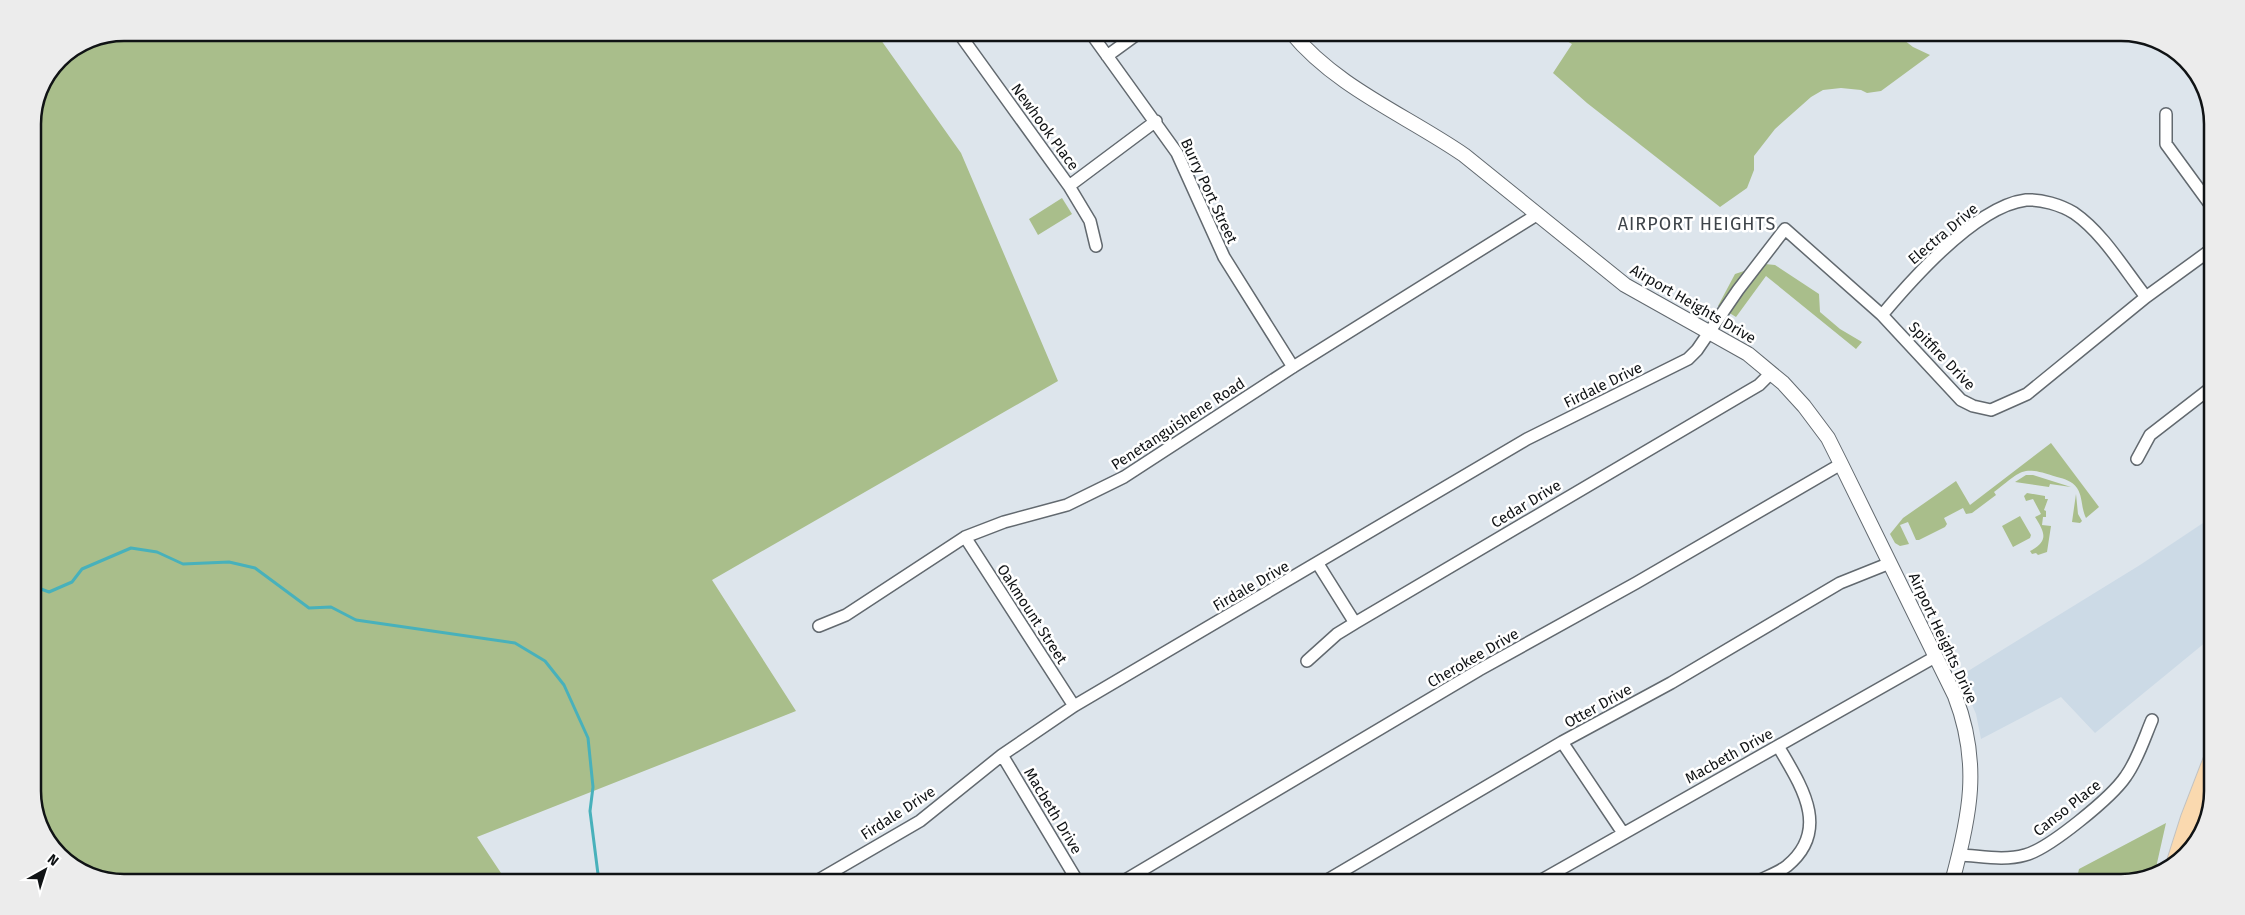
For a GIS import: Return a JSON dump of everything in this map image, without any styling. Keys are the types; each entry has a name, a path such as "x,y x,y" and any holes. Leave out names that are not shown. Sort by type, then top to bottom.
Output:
{"main road":[{"path":"2181,847 2204,782"}],"street":[{"name":"Newhook Place","path":"964,41 1069,186 1090,221 1096,246"},
{"name":"Burry Port Street","path":"1096,41 1156,121 1182,161 1224,257 1293,367"},
{"path":"1107,56 1128,41"},
{"name":"Airport Heights Drive","path":"1299,41 1314,57 1350,86 1436,136 1464,155 1636,293 1731,343 1772,373 1794,394 1817,421 1841,464 1957,702 1969,745 1972,787 1967,824 1954,874"},
{"path":"2166,114 2166,144 2204,196"},
{"path":"1069,186 1156,121"},
{"name":"Electra Drive","path":"1882,314 1924,266 1967,231 1989,214 2009,205 2027,200 2058,206 2080,218 2096,233 2146,297"},
{"name":"Penetanguishene Road","path":"819,626 846,615 965,537 1004,522 1067,505 1093,494 1139,468 1293,367 1538,214"},
{"name":"Firdale Drive","path":"828,874 920,821 1002,755 1074,706 1318,564 1527,439 1678,365 1697,350 1738,290 1785,229"},
{"name":"Spitfire Drive","path":"1785,229 1882,314 1961,400 1973,406 1991,410 2027,394 2146,297 2204,255"},
{"name":"Cedar Drive","path":"1307,661 1337,634 1759,385 1772,373"},
{"path":"2137,459 2150,435 2204,393"},
{"name":"Cherokee Drive","path":"1135,874 1479,670 1636,583 1841,464"},
{"name":"Oakmount Street","path":"965,537 1074,706"},
{"name":"Otter Drive","path":"1338,874 1562,742 1671,683 1840,583 1890,563"},
{"path":"1318,564 1355,623"},
{"name":"Macbeth Drive","path":"1552,874 1934,657"},
{"name":"Canso Place","path":"1960,855 2000,858 2017,857 2035,852 2052,842 2120,784 2131,768 2152,720"},
{"path":"1562,742 1622,833"},
{"path":"1771,874 1786,866 1797,855 1806,840 1811,824 1806,798 1778,746"},
{"name":"Macbeth Drive","path":"1002,755 1073,874"}],"shaded area":[{"path":"2204,522 2204,644 2095,733 2061,697 1981,739 1976,714 1960,676 2140,565"}],"green space":[{"path":"125,41 882,41 961,153 1058,381 712,580 796,711 477,837 502,874 125,874 98,869 74,857 70,853 70,845 62,845 52,832 44,812 41,796 41,125 43,108 55,78 78,55 108,43"},
{"path":"1567,41 1905,41 1930,55 1881,91 1867,93 1861,90 1841,88 1823,90 1811,97 1775,129 1754,156 1754,170 1747,188 1720,207 1587,103 1553,73 1572,44"},
{"path":"1062,198 1072,214 1038,235 1029,219"},
{"path":"1765,264 1775,265 1819,294 1820,312 1840,329 1862,342 1856,349 1766,276 1736,317 1718,306 1735,274"},
{"path":"2051,443 2099,507 2086,518 2079,491 2073,484 2045,473 2029,471 2017,474 1994,492 1996,495 1972,513 1966,514 1963,508 1944,518 1947,524 1945,527 1919,540 1916,540 1908,522 1900,525 1909,544 1900,546 1895,543 1890,534 1903,518 1956,481 1970,505"},
{"path":"2026,475 2033,475 2071,487 2050,484 2049,487 2015,482"},
{"path":"2027,493 2045,496 2045,499 2048,499 2044,510 2046,511 2046,517 2043,517 2042,525 2051,526 2047,552 2038,555 2036,553 2032,554 2030,551 2043,540 2043,532 2035,517 2041,514 2033,499 2026,501 2024,496"},
{"path":"2076,494 2078,514 2082,521 2080,523 2072,522"},
{"path":"2020,516 2031,535 2030,538 2013,547 2002,526"},
{"path":"2166,823 2157,865 2131,873 2120,874 2078,874 2079,869"}],"waterway":[{"path":"41,589 49,592 72,582 82,569 131,548 157,552 183,564 229,562 255,568 309,608 331,607 356,620 515,643 545,661 564,685 588,738 593,787 590,811 598,874"}],"district":[{"name":"AIRPORT HEIGHTS","path":"1697,224"}]}
